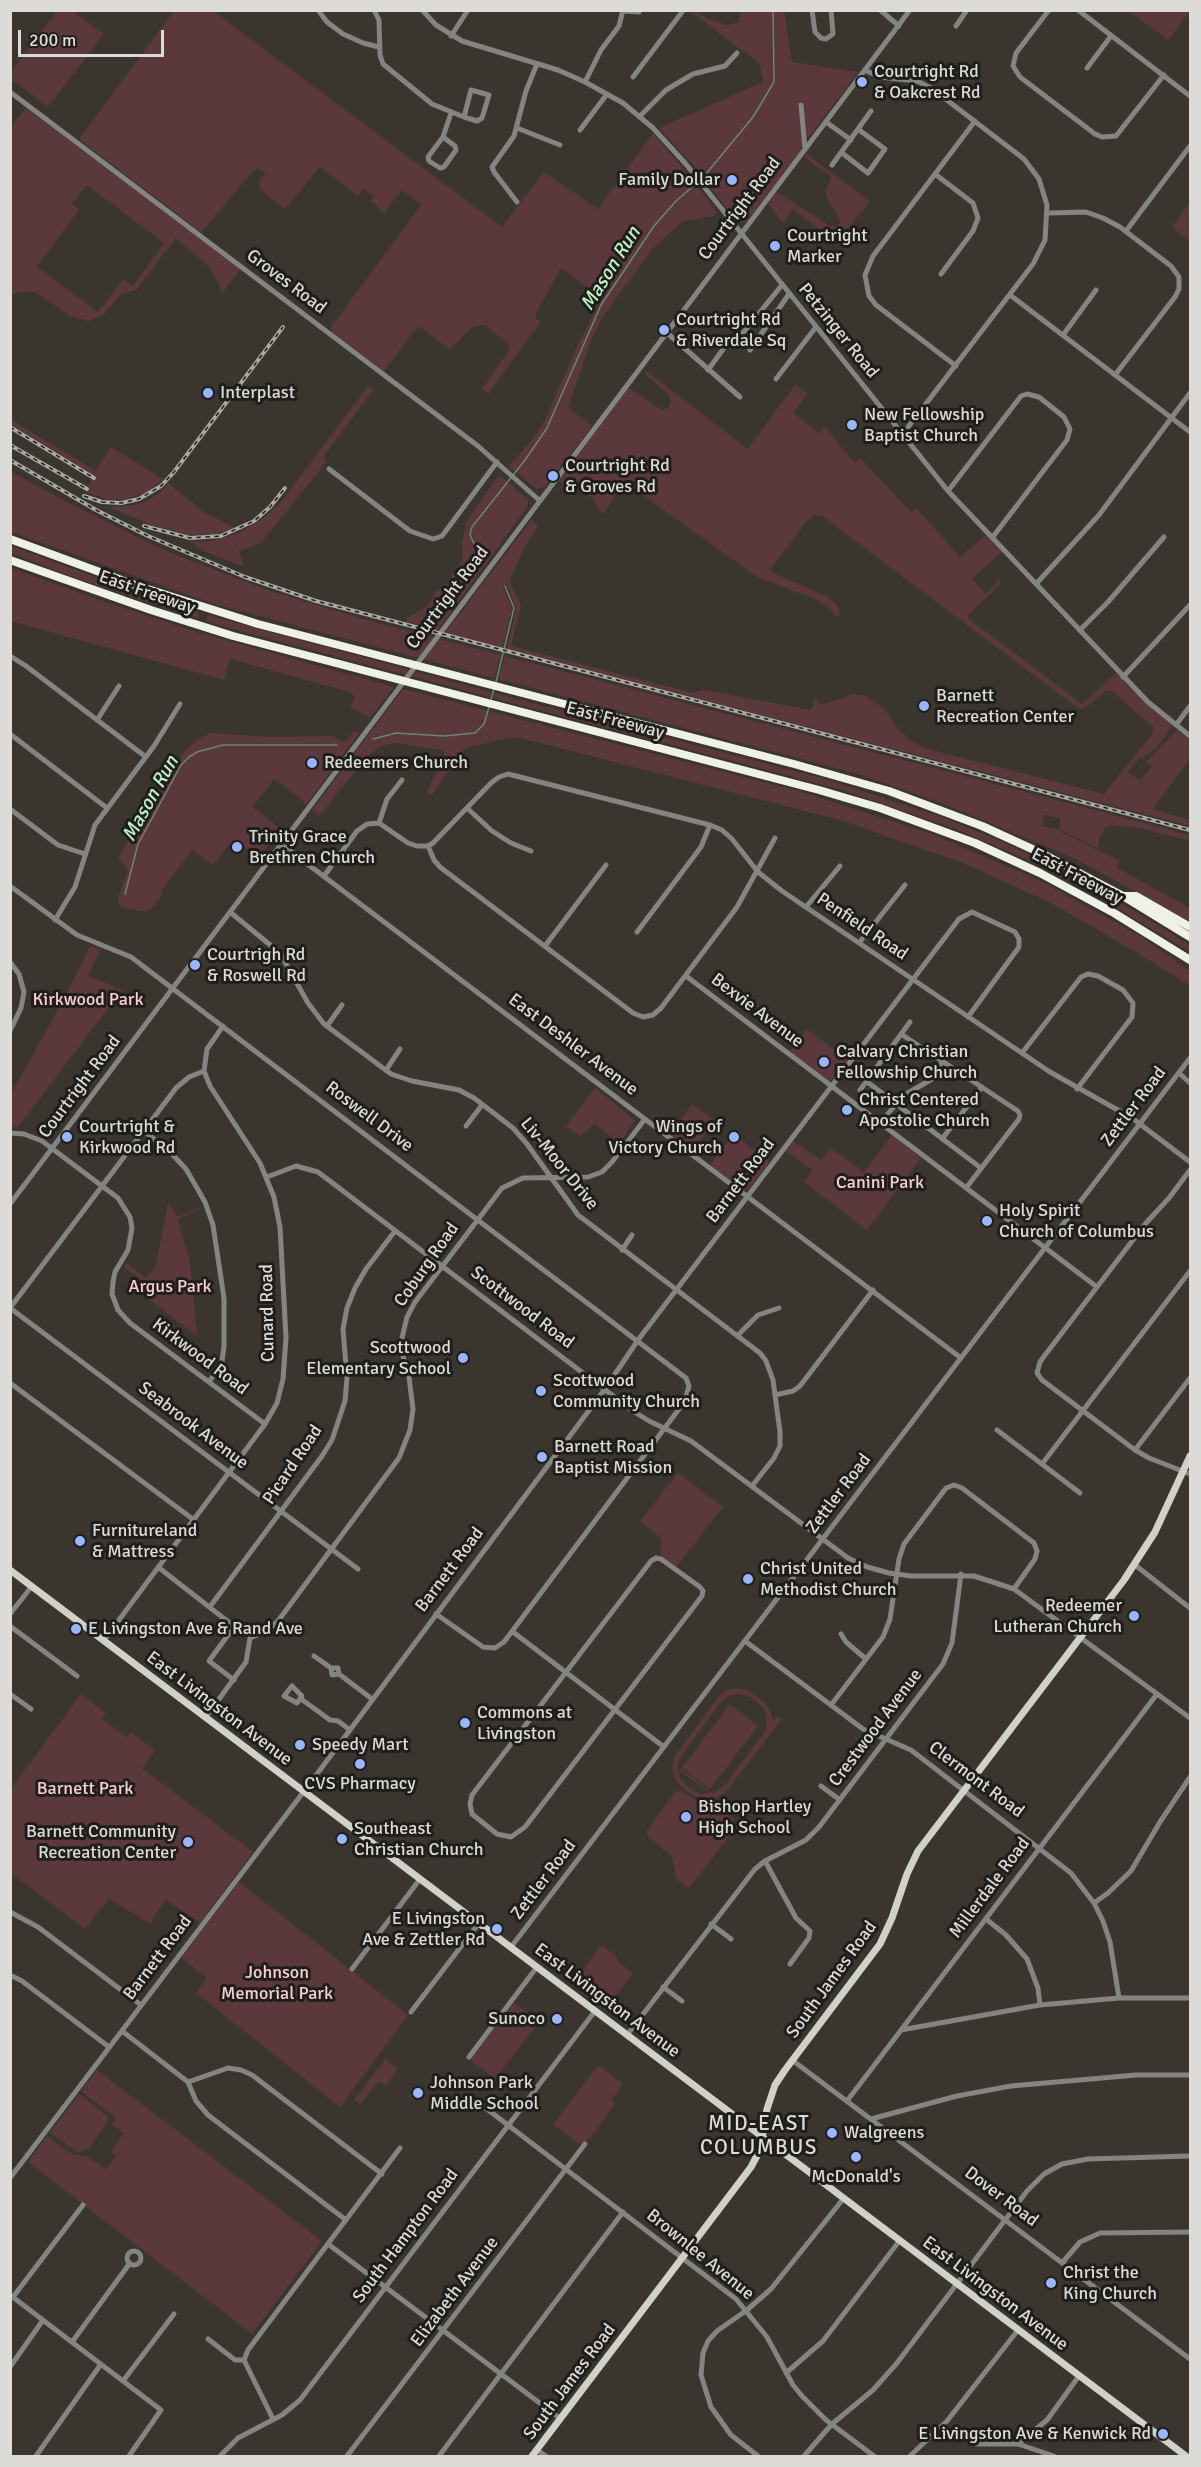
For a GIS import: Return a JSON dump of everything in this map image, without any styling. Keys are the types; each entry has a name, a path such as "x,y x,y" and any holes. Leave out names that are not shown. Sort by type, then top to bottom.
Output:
{"highway":[{"name":"East Freeway","path":"10,539 102,574 204,608 889,791 1014,840 1123,896 1191,937"},
{"name":"East Freeway","path":"10,560 199,626 849,798 932,827 1007,857 1066,886 1191,960"},
{"path":"1123,896 1136,896 1191,927"}],"main road":[{"name":"South James Road","path":"532,2457 751,2167 760,2150 770,2097 780,2078 876,1950 888,1928 913,1860 1135,1565 1155,1532 1191,1456"},
{"name":"East Livingston Avenue","path":"10,1570 1186,2457"}],"street":[{"path":"318,10 327,22 344,34 363,43 379,46"},
{"path":"374,10 381,32 379,46 383,64 432,104 451,113 464,117 480,120 489,95 471,90 464,117"},
{"name":"Petzinger Road","path":"422,10 436,25 451,36 585,82 607,93 640,116 675,150 948,491 1148,702 1191,736"},
{"path":"451,36 468,10"},
{"path":"812,10 815,32 826,39 833,34 831,10"},
{"path":"880,10 899,26"},
{"name":"Courtright Road","path":"10,1204 910,10"},
{"path":"956,26 967,10"},
{"path":"1049,10 1016,53 1013,62 1015,70 1020,77 1095,134 1110,138 1121,132 1164,75"},
{"path":"1078,10 1191,96"},
{"path":"585,82 601,50 619,26 623,11 639,12"},
{"path":"633,77 682,12"},
{"path":"1087,68 1112,36"},
{"path":"640,116 666,90 693,74 725,66 737,53"},
{"path":"517,202 492,167 517,128 526,91 537,64"},
{"path":"866,70 880,77 914,81 931,88 975,121 1029,165 1042,188 1047,213 1045,240 1039,254 902,435"},
{"path":"910,97 914,81"},
{"name":"Groves Road","path":"10,92 497,462 540,500"},
{"path":"580,130 607,93"},
{"path":"801,105 805,148"},
{"path":"832,165 871,111"},
{"path":"443,137 455,146 456,150 440,168 428,157 443,137 451,113"},
{"path":"956,366 876,305 867,290 865,275 873,256 975,121"},
{"path":"826,122 850,140"},
{"path":"517,128 560,145"},
{"path":"842,153 868,173 885,149 859,130"},
{"path":"1126,231 1191,146"},
{"path":"934,174 970,201 977,213 977,223 973,231 940,274"},
{"path":"1047,213 1076,211 1096,214 1126,231 1171,266 1179,277 1179,289 1175,297 1115,375"},
{"path":"708,370 726,345 738,339 782,285"},
{"path":"1063,335 1096,290"},
{"path":"750,350 789,294"},
{"path":"1010,295 1191,432"},
{"path":"776,379 816,327"},
{"path":"666,332 740,397"},
{"path":"1036,584 1099,515 1191,393"},
{"path":"948,491 1016,400 1027,394 1039,398 1064,417 1070,429 1067,440 992,538"},
{"path":"329,469 410,531 433,539 442,536 497,462"},
{"path":"1080,630 1108,602 1164,537"},
{"path":"1124,677 1191,605"},
{"path":"10,656 146,757"},
{"path":"97,720 119,686"},
{"path":"55,920 75,887 91,833 146,757 180,704"},
{"path":"1176,725 1191,706"},
{"path":"10,734 107,808"},
{"name":"Penfield Road","path":"467,808 499,777 508,774 519,775 722,830 766,880 1077,1089 1140,1124 1191,1162"},
{"path":"379,824 387,798 402,780"},
{"path":"324,876 357,831 367,825 379,824 413,845 428,846 467,808 492,831 511,843 531,851"},
{"path":"10,809 58,845 85,854"},
{"path":"637,932 701,847 710,825"},
{"path":"428,846 440,867 633,1013 643,1017 650,1016 661,1008 737,907 775,838"},
{"name":"East Deshler Avenue","path":"281,844 961,1358"},
{"path":"545,946 606,865"},
{"path":"806,907 840,866"},
{"path":"859,943 905,885"},
{"name":"Roswell Drive","path":"10,886 77,934 131,957 680,1372 689,1386 688,1394 665,1428"},
{"name":"Liv-Moor Drive","path":"230,912 280,952 308,1003 327,1026 386,1070 412,1082 459,1090 482,1105 521,1136 578,1215 621,1250 738,1335 766,1361 771,1370 776,1395 780,1446 774,1458 752,1486"},
{"name":"Barnett Road","path":"11,2175 350,1730 605,1389 638,1340 958,919 966,913 978,914 1009,927 1019,939 1016,953 968,1017"},
{"path":"10,962 23,984 21,1008 10,1031"},
{"path":"1022,1053 1078,980 1088,974 1098,976 1123,990 1133,1003 1132,1017 1077,1089"},
{"name":"Bexvie Avenue","path":"686,976 1097,1287"},
{"path":"327,1026 342,1005"},
{"path":"860,1090 910,1022"},
{"path":"11,1308 182,1083 204,1071 207,1049 223,1026"},
{"path":"901,1034 1020,1115 966,1188"},
{"path":"386,1070 400,1049"},
{"name":"Zettler Road","path":"511,1947 1191,1058"},
{"path":"880,1123 903,1096 932,1079 942,1062"},
{"name":"Cunard Road","path":"104,1640 265,1424 277,1403 283,1379 286,1350 280,1227 274,1197 267,1177 210,1086 204,1071"},
{"path":"1179,1073 1191,1083"},
{"path":"866,1081 981,1168"},
{"path":"942,1139 982,1087"},
{"path":"466,1126 482,1105"},
{"name":"Coburg Road","path":"206,1717 234,1680 248,1656 250,1638 272,1627 392,1468 407,1440 412,1419 413,1397 401,1349 402,1338 411,1310 442,1266 507,1184 523,1178 588,1177 602,1172 645,1119"},
{"path":"144,1131 169,1151 193,1179 205,1202 213,1226 223,1289 224,1346 222,1362 209,1382"},
{"name":"Kirkwood Road","path":"10,1133 33,1137 52,1148 103,1186 125,1206 132,1228 128,1250 113,1282 112,1294 118,1310 130,1323 265,1424"},
{"name":"Scottwood Road","path":"267,1177 296,1166 313,1170 642,1418 691,1441 858,1563 896,1574 961,1574 986,1578 1014,1588 1191,1718"},
{"path":"1191,1170 1146,1223 1040,1362 1037,1373 1042,1380 1135,1450 1149,1458 1191,1474"},
{"name":"Picard Road","path":"212,1604 322,1456 341,1419 347,1378 343,1329 347,1308 366,1269 395,1231"},
{"path":"621,1250 632,1235"},
{"path":"1042,1464 1191,1271"},
{"path":"776,1395 793,1391 800,1386 873,1290"},
{"name":"Seabrook Avenue","path":"11,1308 358,1569"},
{"path":"738,1335 758,1315 779,1308"},
{"path":"1135,1450 1191,1378"},
{"path":"10,1383 194,1520"},
{"path":"436,1614 483,1647 500,1646 513,1632 665,1428"},
{"path":"997,1430 1080,1493"},
{"path":"831,1705 886,1631 901,1552 908,1537 942,1492 954,1485 962,1488 1034,1543 1037,1551 1035,1559 1014,1588"},
{"path":"656,1557 700,1587 703,1593 615,1710 521,1832 512,1837 505,1837 487,1827 472,1814 470,1804 472,1795 656,1557"},
{"path":"1135,1565 1190,1605"},
{"path":"158,1568 231,1624 231,1631 209,1661 234,1680"},
{"name":"Crestwood Avenue","path":"627,2035 747,1878 765,1861 806,1840 840,1800 947,1657 952,1643 961,1574"},
{"path":"10,1614 32,1586"},
{"path":"10,1626 77,1676"},
{"path":"513,1632 664,1747"},
{"path":"841,1634 846,1642 866,1659"},
{"name":"Clermont Road","path":"745,1641 863,1729 911,1750 1071,1873 1094,1903 1110,1942 1119,1998"},
{"path":"314,1656 331,1668 338,1668 339,1674 372,1699"},
{"path":"10,1694 31,1709"},
{"name":"Millerdale Road","path":"847,2101 1157,1694"},
{"path":"301,1700 330,1720 338,1721 350,1730"},
{"path":"1094,1903 1131,1871 1160,1822 1191,1777"},
{"path":"821,1786 840,1800"},
{"path":"765,1861 796,1918 810,1931 809,1938 790,1964"},
{"path":"352,1969 420,1879"},
{"path":"10,1912 38,1927 141,2005"},
{"path":"986,1919 1006,1935 1027,1959 1038,1988 1040,2005"},
{"path":"411,2012 478,1923"},
{"path":"711,1924 731,1939"},
{"path":"469,2057 537,1967"},
{"path":"10,1976 22,1982 109,2047"},
{"path":"663,1987 682,2001"},
{"path":"901,2030 1040,2005 1119,1998 1191,1998"},
{"name":"South Hampton Road","path":"220,2455 238,2438 291,2408 300,2400 595,2011"},
{"path":"122,2031 188,2082 196,2101 208,2115 346,2220"},
{"name":"Dover Road","path":"792,2060 1191,2360"},
{"path":"188,2082 228,2068 241,2070 382,2174"},
{"path":"872,2119 957,2096 1011,2086 1136,2075 1191,2075"},
{"name":"Brownlee Avenue","path":"479,2103 736,2299 767,2337 786,2373 802,2396 832,2424 874,2457"},
{"name":"Elizabeth Avenue","path":"347,2457 585,2144"},
{"path":"273,2419 244,2360 248,2350 400,2148"},
{"path":"804,2457 832,2424 873,2390 890,2371 1035,2182 1044,2174 1062,2164 1088,2159 1191,2156"},
{"path":"758,2457 724,2426 711,2407 703,2386 701,2362 706,2344 717,2331 747,2310 771,2289 844,2198"},
{"path":"83,2205 12,2296 161,2410 129,2457"},
{"path":"439,2457 623,2212"},
{"path":"1062,2262 1080,2242 1100,2233 1191,2232"},
{"path":"786,2373 823,2341 900,2240"},
{"path":"328,2244 561,2419"},
{"path":"72,2342 130,2263"},
{"path":"123,2381 174,2314"},
{"path":"10,2367 44,2320"},
{"path":"910,2457 941,2427 967,2397 1018,2330"},
{"path":"208,2339 235,2360 244,2360"},
{"path":"36,2457 101,2364"},
{"path":"1018,2444 1043,2424 1079,2376"},
{"path":"941,2427 976,2444 1018,2444 1054,2457"},
{"path":"537,2450 546,2457"},
{"path":"1186,2457 1191,2451"}],"green space":[{"path":"57,11 73,11 104,34 48,107 11,79 11,72"},
{"path":"174,11 213,11 502,227 544,172 598,209 653,133 688,174 717,212 714,216 683,221 653,248 602,318 592,338 568,407 592,426 545,487 536,489 509,466 533,439 544,422 580,340 602,298 561,268 535,315 540,323 488,394 482,389 509,350 509,344 485,325 474,326 450,349 418,326 384,371 332,332 331,327 421,205 402,190 384,213 371,201 374,196 363,188 358,196 320,167 285,209 259,189 260,180 266,173 258,168 201,232 79,139"},
{"path":"690,11 697,11 708,19 726,25 738,23 741,11 784,11 792,62 858,72 809,137 806,136 802,101 799,102 803,140 800,152 746,222 736,221 696,168 659,128 763,82 760,64"},
{"path":"1129,11 1190,11 1168,40"},
{"path":"26,108 240,269 222,294 208,266 176,238 136,290 120,295 103,315 88,321 70,316 35,292 19,292 11,295 10,128","holes":["87,185 164,243 133,286 123,279 98,312 37,267 79,210 72,204"]},
{"path":"806,154 870,201 837,243 793,209 783,223 768,204 777,192 831,227 838,226 840,220 826,197 830,176 804,157"},
{"path":"1190,202 1190,241 1172,227"},
{"path":"646,371 748,449 795,385 808,394 793,413 819,433 825,427 855,463 860,458 911,512 916,508 960,557 986,535 1001,552 972,579 986,594 999,580 1002,583 968,615 969,619 1082,704 1116,673 1172,726 1160,744 1142,759 1140,757 1128,772 1140,781 1152,766 1146,762 1177,730 1190,739 1190,759 1154,807 1156,810 1190,820 1190,826 507,649 516,609 507,584 503,586 512,609 502,648 445,633 532,519 538,526 526,544 511,577 511,585 521,605 511,646 693,693 704,690 811,710 815,697 819,703 825,704 853,694 866,696 883,708 901,732 914,743 928,749 1104,794 1153,733 1153,727 1112,691 1106,690 1088,706 1080,709 1075,706 822,516 815,515 807,521 771,568 771,572 828,597 837,604 840,612 838,619 818,600 757,577 624,482 603,514 590,496 574,485 564,485 559,481 628,387 662,410 668,408 671,402 669,395 644,373"},
{"path":"368,386 373,390 323,457 327,461 261,543 239,551 244,567 203,551 190,541 207,542 226,537 241,532 265,517 280,503"},
{"path":"10,419 96,471 111,447 163,479 147,492 126,499 107,499 85,492 94,475 11,424"},
{"path":"10,471 159,548 264,589 370,621 501,655 494,678 214,604 11,532"},
{"path":"499,475 528,499 528,506 437,631 407,622 407,618 428,606 436,592 448,582 463,559 462,544 466,522"},
{"path":"168,483 204,512 236,529 216,534 190,535 148,524 109,507 130,506 148,501 161,492"},
{"path":"11,546 198,612 199,615 197,618 78,579 11,553"},
{"path":"11,568 200,633 394,687 370,717 350,708 355,698 350,692 230,659 224,680 11,621"},
{"path":"207,615 491,692 490,697 228,628 206,621"},
{"path":"505,656 1190,835 1190,841 1139,828 1112,825 1106,827 1099,838 1098,848 1060,830 1060,818 1044,815 1042,826 1056,829 1120,861 1117,868 1190,908 1190,922 1074,858 941,803 861,775 498,679"},
{"path":"403,689 802,792 932,834 1043,882 1142,937 1190,971 1190,986 1051,903 963,863 840,820 521,738 513,737 463,750 433,793 429,795 427,792 444,751 397,743 381,746 370,754 319,816 312,810"},
{"path":"494,693 822,778 942,817 1003,842 1093,886 1190,945 1190,952 1080,886 1019,856 953,828 839,789 493,698"},
{"path":"354,731 359,733 306,805 298,796 274,779 253,807 279,828 279,832 251,868 248,865 255,855 234,839 213,865 192,850 161,891 163,894 150,910 144,912 121,907 118,903 128,870 118,858 191,745 209,733 269,737 332,736 344,742"},
{"name":"Kirkwood Park","path":"90,946 100,950 88,976 122,990 18,1127 11,1127 11,1094 66,995"},
{"path":"807,1029 848,1060 830,1082 789,1052"},
{"path":"595,1088 635,1120 620,1143 595,1124 580,1136 566,1126"},
{"path":"692,1104 715,1121 692,1152 669,1135"},
{"path":"733,1134 770,1162 748,1190 743,1190 710,1165"},
{"name":"Canini Park","path":"892,1135 921,1158 867,1230 804,1182 812,1170 786,1151 793,1141 821,1160 831,1148 864,1172"},
{"name":"Argus Park","path":"168,1203 178,1217 201,1207 178,1219 190,1262 197,1336 147,1298 139,1287 143,1281 124,1267 127,1263 146,1278 156,1266"},
{"path":"678,1473 723,1507 676,1567 660,1555 661,1538 640,1521"},
{"path":"737,1688 749,1691 763,1701 770,1710 773,1721 778,1716 782,1719 725,1793 711,1800 699,1798 684,1789 675,1779 672,1769 674,1757 719,1696 728,1690","holes":["737,1694 751,1697 764,1708 767,1719 766,1730 725,1785 717,1791 712,1793 680,1768 679,1770 710,1793 700,1794 688,1787 680,1778 678,1770 679,1759 720,1703 729,1696"]},
{"name":"Barnett Park","path":"81,1694 106,1713 102,1719 127,1737 131,1732 155,1750 142,1768 253,1852 200,1923 166,1900 151,1924 109,1899 85,1929 11,1873 11,1789"},
{"path":"730,1704 758,1726 710,1789 682,1768"},
{"path":"681,1791 698,1801 710,1803 734,1819 736,1827 689,1888 676,1879 672,1856 648,1837 647,1831 675,1792"},
{"name":"Johnson Memorial Park","path":"239,1882 408,2015 340,2107 196,1993 207,1978 181,1958"},
{"path":"603,1946 615,1955 619,1963 633,1973 610,2004 604,2005 573,1983 599,1948"},
{"path":"514,2003 540,2021 495,2079 470,2060"},
{"path":"385,2059 398,2069 385,2086 381,2082 377,2083 360,2105 354,2100"},
{"path":"598,2065 623,2084 611,2100 615,2104 591,2137 581,2145 553,2125"},
{"path":"97,2070 322,2241 252,2334 28,2162 47,2136 72,2154 88,2157 106,2169 116,2156 111,2152 124,2133 112,2125 116,2118 81,2091"},
{"path":"79,2094 106,2115 109,2120 89,2148 79,2153 50,2133"}],"waterway":[{"name":"Mason Run","path":"701,180 753,117 774,82 773,10"},
{"name":"Mason Run","path":"477,550 470,535 472,527 547,428 601,305 654,226 676,201 697,183"},
{"name":"Mason Run","path":"496,682 514,608 505,586"},
{"name":"Mason Run","path":"491,699 494,689"},
{"name":"Mason Run","path":"373,739 396,733 444,736 475,733 484,724 489,707"},
{"name":"Mason Run","path":"125,894 138,844 181,765 189,757 197,752 223,745 337,745"}],"railway":[{"path":"84,496 102,502 121,503 139,499 161,486 283,327"},
{"path":"10,427 94,478"},
{"path":"10,445 87,489"},
{"path":"10,460 96,510 148,536 245,577 316,601 1190,830"},
{"path":"144,526 190,538 221,536 254,521 270,507 285,488"}],"place":[{"name":"Courtright Rd & Oakcrest Rd","path":"862,82"},
{"name":"Family Dollar","path":"732,180"},
{"name":"Courtright Marker","path":"775,246"},
{"name":"Courtright Rd & Riverdale Sq","path":"664,330"},
{"name":"Interplast","path":"208,393"},
{"name":"New Fellowship Baptist Church","path":"852,425"},
{"name":"Courtright Rd & Groves Rd","path":"553,476"},
{"name":"Barnett Recreation Center","path":"924,706"},
{"name":"Redeemers Church","path":"312,763"},
{"name":"Trinity Grace Brethren Church","path":"237,847"},
{"name":"Courtrigh Rd & Roswell Rd","path":"195,965"},
{"name":"Calvary Christian Fellowship Church","path":"824,1062"},
{"name":"Christ Centered Apostolic Church","path":"847,1110"},
{"name":"Courtright & Kirkwood Rd","path":"67,1137"},
{"name":"Wings of Victory Church","path":"734,1137"},
{"name":"Holy Spirit Church of Columbus","path":"987,1221"},
{"name":"Scottwood Elementary School","path":"463,1358"},
{"name":"Scottwood Community Church","path":"541,1391"},
{"name":"Barnett Road Baptist Mission","path":"542,1457"},
{"name":"Furnitureland & Mattress","path":"80,1541"},
{"name":"Christ United Methodist Church","path":"748,1579"},
{"name":"Redeemer Lutheran Church","path":"1134,1616"},
{"name":"E Livingston Ave & Rand Ave","path":"76,1629"},
{"name":"Commons at Livingston","path":"465,1723"},
{"name":"Speedy Mart","path":"300,1745"},
{"name":"CVS Pharmacy","path":"360,1764"},
{"name":"Bishop Hartley High School","path":"686,1817"},
{"name":"Southeast Christian Church","path":"342,1839"},
{"name":"Barnett Community Recreation Center","path":"188,1842"},
{"name":"E Livingston Ave & Zettler Rd","path":"497,1929"},
{"name":"Sunoco","path":"557,2019"},
{"name":"Johnson Park Middle School","path":"418,2093"},
{"name":"Walgreens","path":"832,2133"},
{"name":"McDonald's","path":"856,2157"},
{"name":"Christ the King Church","path":"1051,2283"},
{"name":"E Livingston Ave & Kenwick Rd","path":"1163,2434"}],"district":[{"name":"MID-EAST COLUMBUS","path":"759,2136"}]}
